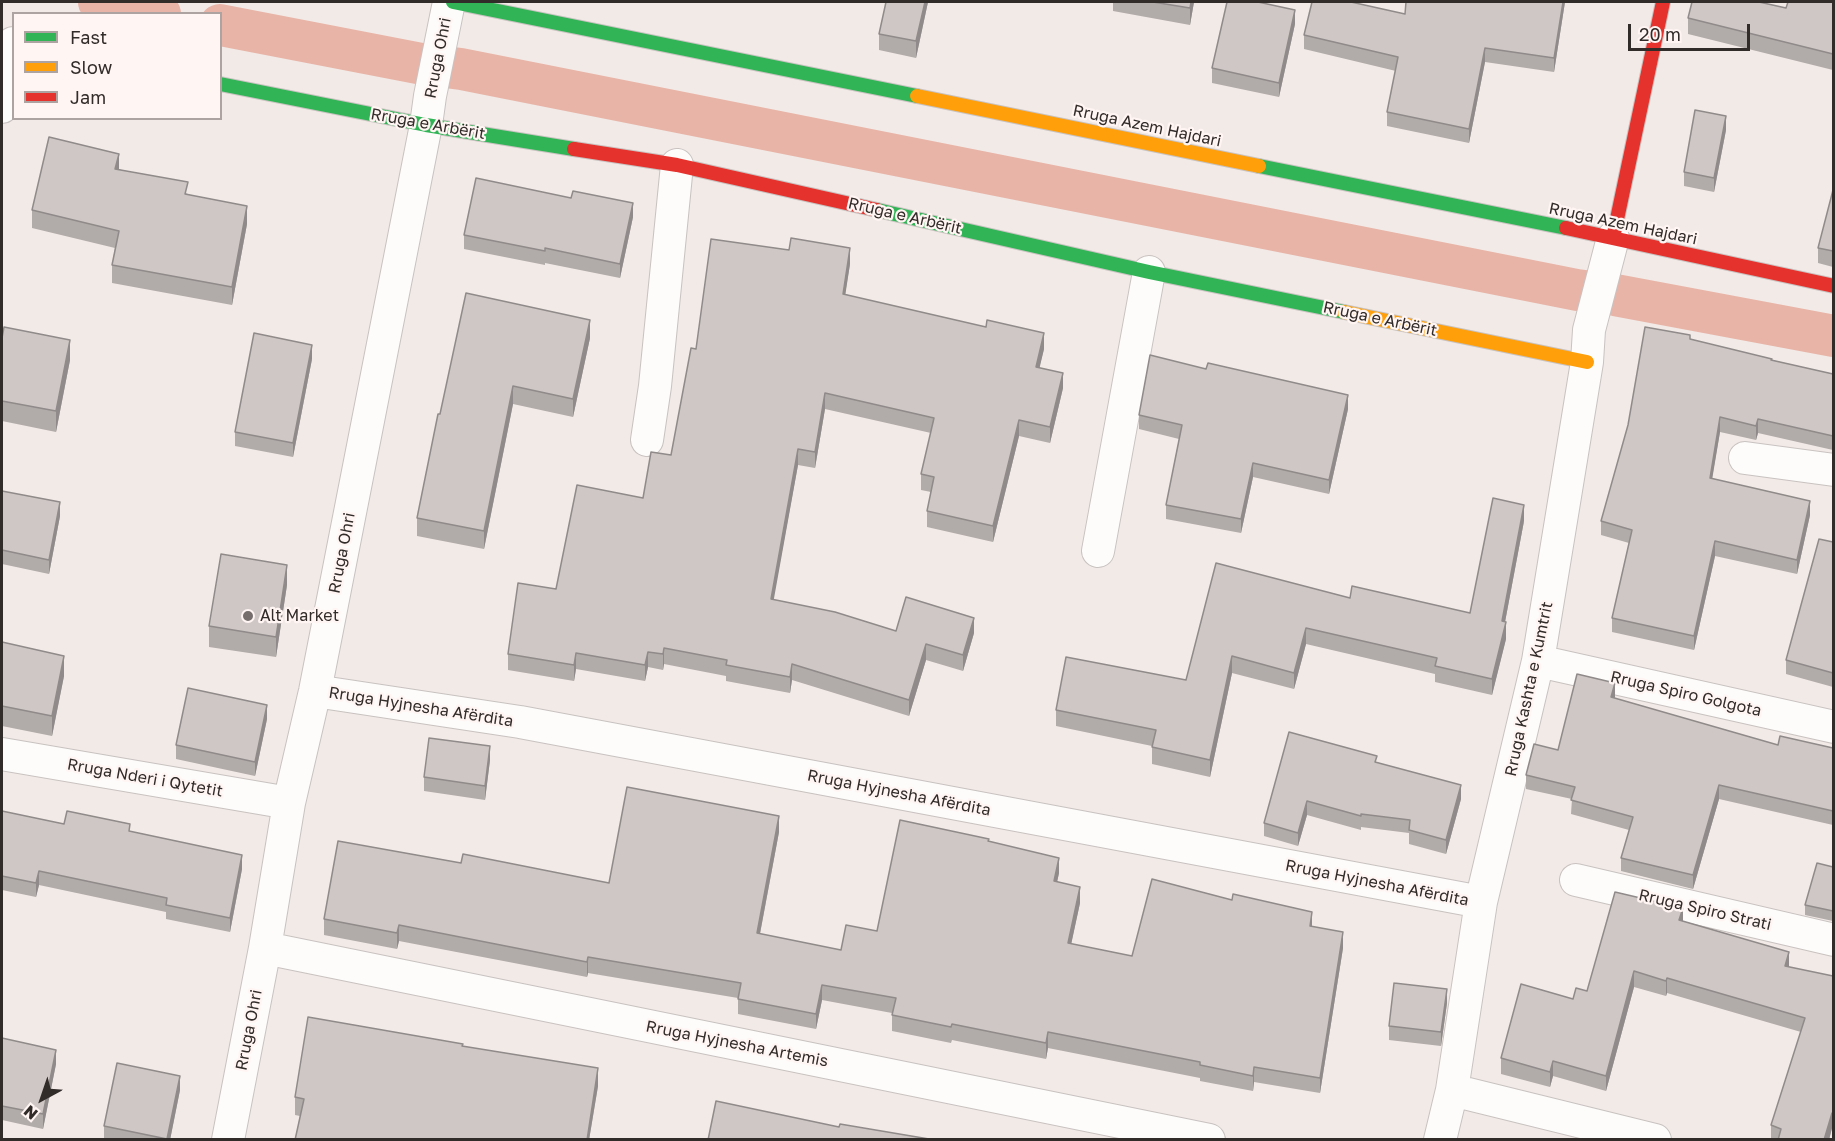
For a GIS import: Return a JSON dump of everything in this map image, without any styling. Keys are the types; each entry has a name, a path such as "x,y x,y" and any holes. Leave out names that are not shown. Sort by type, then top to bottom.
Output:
{"street":[{"path":"1610,252 1663,2"},
{"name":"Rruga Azem Hajdari","path":"449,9 1610,252 1833,286"},
{"name":"Rruga Ohri","path":"228,1140 265,948 289,803 315,691 449,9"},
{"path":"2,107 12,49"},
{"name":"Rruga e Arbërit","path":"222,84 428,110 1149,272 1587,362"},
{"path":"647,440 655,386 677,165"},
{"name":"Rruga Kashta e Kumtrit","path":"1440,1140 1452,1090 1481,902 1538,661 1587,362 1589,330 1610,252"},
{"path":"1098,551 1149,272"},
{"path":"1745,458 1833,470"},
{"name":"Rruga Spiro Golgota","path":"1538,661 1833,727"},
{"name":"Rruga Hyjnesha Afërdita","path":"315,691 520,722 1481,902"},
{"name":"Rruga Nderi i Qytetit","path":"2,754 289,803"},
{"name":"Rruga Spiro Strati","path":"1576,880 1833,940"},
{"name":"Rruga Hyjnesha Artemis","path":"265,948 1209,1140"},
{"path":"1452,1090 1655,1140"}],"building":[{"path":"886,2 925,2 916,41 879,34"},
{"path":"1153,2 1191,2 1190,8"},
{"path":"1227,2 1258,2 1295,10 1279,83 1212,68"},
{"path":"1312,2 1351,2 1405,14 1406,2 1563,2 1554,58 1485,48 1469,129 1387,112 1398,57 1304,35"},
{"path":"1692,2 1759,2 1786,8 1788,2 1833,2 1833,54 1688,18"},
{"path":"1695,110 1726,116 1714,178 1684,172"},
{"path":"49,137 119,154 115,169 188,182 185,194 247,206 232,287 112,265 119,231 32,210"},
{"path":"476,178 571,198 573,191 633,203 620,264 545,248 545,251 464,235"},
{"path":"1833,190 1833,251 1818,248"},
{"path":"791,238 850,248 843,294 986,327 987,320 1044,333 1036,367 1063,373 1050,427 1019,420 993,526 927,511 934,477 921,474 934,418 825,393 815,452 798,449 771,599 835,612 896,631 906,597 974,618 963,655 926,644 909,700 792,664 790,677 726,665 727,660 664,648 663,654 648,652 645,665 576,653 574,665 508,654 518,583 556,589 577,485 643,498 651,452 671,455 691,348 696,349 711,239 789,250"},
{"path":"466,293 590,320 573,399 513,386 484,531 417,518"},
{"path":"4,327 70,340 56,411 2,401"},
{"path":"1645,327 1690,335 1690,339 1833,374 1833,436 1758,419 1756,426 1720,417 1710,478 1810,501 1797,560 1715,541 1694,636 1612,618 1632,530 1601,521 1628,425"},
{"path":"254,333 312,345 293,443 235,432"},
{"path":"1150,355 1206,369 1208,363 1348,395 1329,480 1253,463 1241,519 1166,505 1182,425 1139,415"},
{"path":"2,491 60,502 49,560 2,550"},
{"path":"1493,498 1524,505 1502,621 1506,622 1492,679 1435,666 1437,658 1306,628 1294,673 1232,656 1210,760 1152,747 1156,730 1056,710 1066,657 1186,680 1216,563 1350,598 1352,586 1470,613"},
{"path":"1819,539 1833,542 1833,673 1786,660"},
{"name":"Alt Market","path":"221,554 287,565 276,637 209,626"},
{"path":"2,642 64,656 52,716 2,706"},
{"path":"1577,674 1615,683 1611,697 1778,745 1780,736 1833,748 1833,811 1719,785 1693,875 1621,858 1633,817 1571,800 1575,787 1526,775 1534,744 1558,750"},
{"path":"188,688 267,705 255,762 176,745"},
{"path":"1289,732 1377,756 1375,762 1461,785 1446,840 1409,830 1410,820 1361,814 1361,816 1307,801 1298,833 1264,823"},
{"path":"429,738 490,746 485,786 424,777"},
{"path":"627,787 779,816 757,933 841,950 846,925 877,931 900,820 989,839 988,841 1059,858 1054,881 1080,887 1068,943 1132,956 1152,879 1232,900 1233,894 1312,912 1310,926 1343,932 1320,1078 1254,1067 1253,1076 1200,1065 1200,1062 1048,1032 1046,1043 952,1024 951,1027 892,1015 896,998 822,985 816,1014 738,999 741,983 588,957 587,962 399,925 397,933 324,919 338,841 461,863 463,854 609,883"},
{"path":"2,811 64,824 67,811 130,824 129,831 242,855 230,918 166,905 167,898 39,871 36,883 2,876"},
{"path":"1817,863 1833,867 1833,911 1805,905"},
{"path":"1615,892 1683,908 1679,920 1789,952 1785,966 1833,976 1833,1113 1824,1140 1778,1140 1781,1129 1771,1125 1805,1018 1667,978 1666,981 1634,971 1606,1076 1553,1061 1550,1072 1501,1058 1521,984 1573,999 1576,988 1587,991"},
{"path":"1394,983 1447,989 1441,1032 1389,1026"},
{"path":"308,1017 463,1044 462,1046 598,1068 587,1140 295,1140 304,1099 295,1097"},
{"path":"2,1038 56,1050 43,1114 2,1106"},
{"path":"117,1063 180,1076 167,1139 104,1126"},
{"path":"716,1101 839,1127 840,1124 935,1140 708,1140"}],"waterway":[{"path":"99,2 150,12"},
{"path":"222,25 422,64 461,69 1577,290 1834,336"}],"traffic: fast":[{"path":"453,2 917,96"},
{"path":"222,84 426,125 574,149"},
{"path":"1259,166 1566,228"},
{"path":"877,210 1149,272 1344,312"}],"traffic: slow":[{"path":"917,96 1259,166"},
{"path":"1344,312 1587,362"}],"traffic: jam":[{"path":"1613,238 1663,2"},
{"path":"574,149 677,165 877,210"},
{"path":"1566,228 1834,286"}],"place":[{"name":"Alt Market","path":"248,616"}]}
